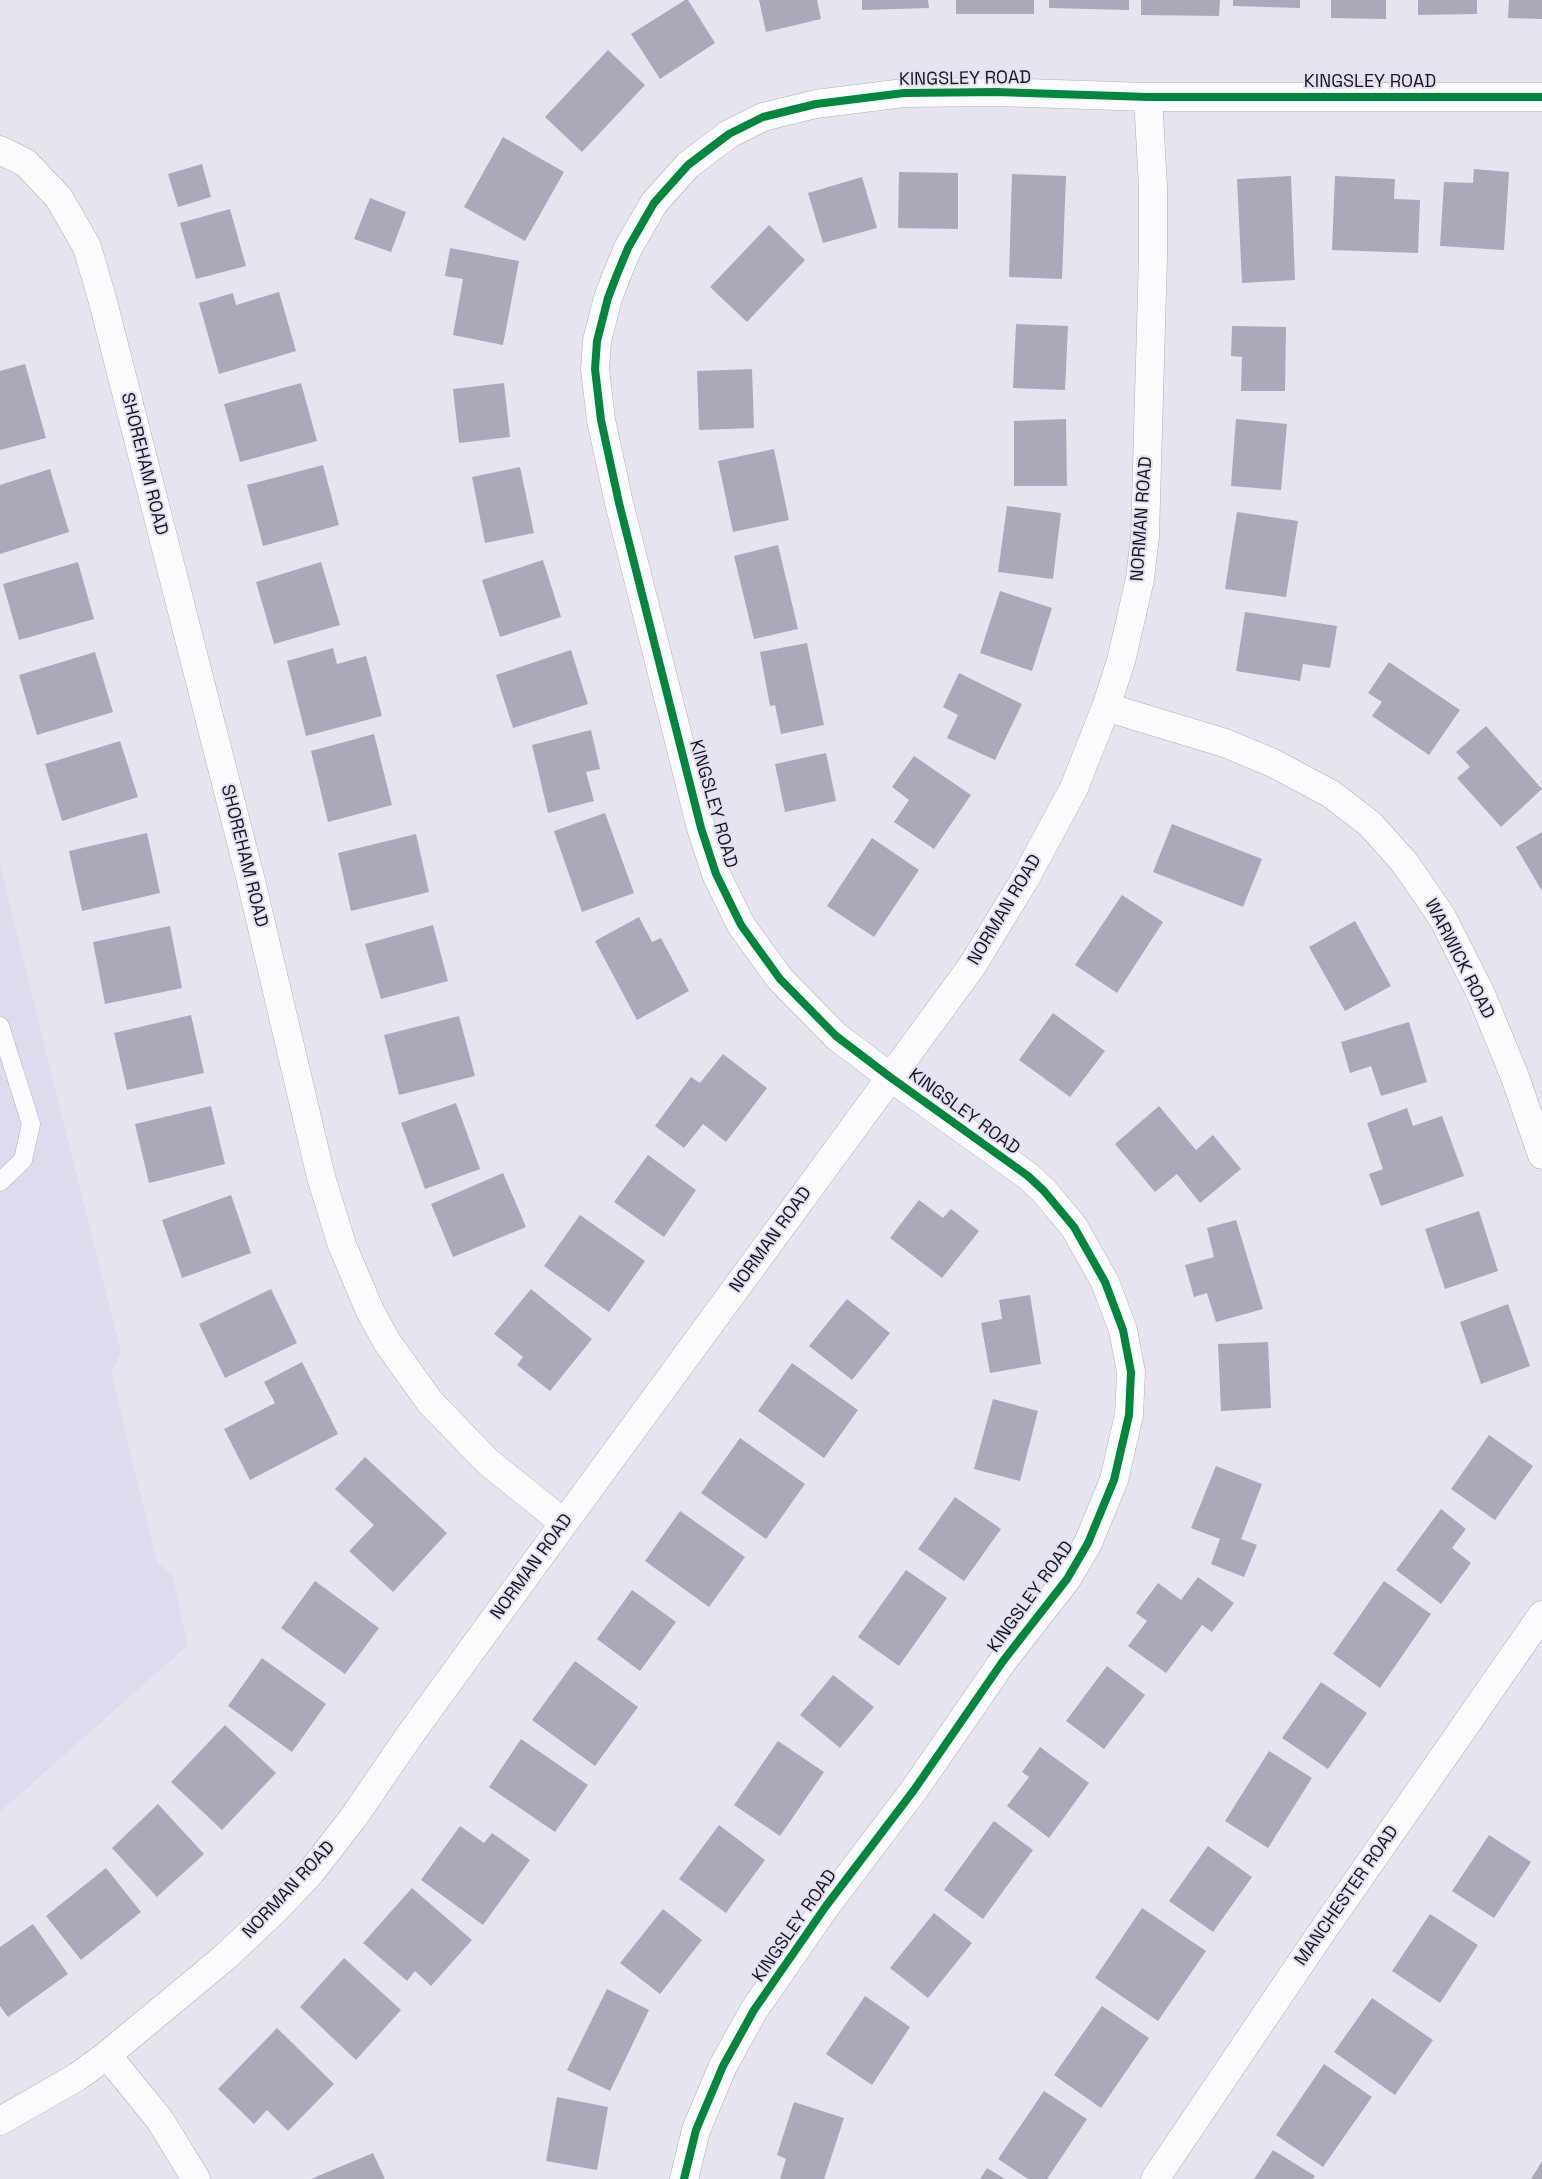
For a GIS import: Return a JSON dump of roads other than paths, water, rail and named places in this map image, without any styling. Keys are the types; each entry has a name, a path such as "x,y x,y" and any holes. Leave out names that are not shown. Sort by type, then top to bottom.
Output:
{"street":[{"name":"KINGSLEY ROAD","path":"684,2179 696,2130 723,2066 754,2010 826,1906 914,1790 1003,1662 1068,1579 1088,1543 1114,1480 1130,1416 1131,1372 1122,1330 1105,1282 1074,1227 1044,1191 1028,1176 836,1036 780,979 741,925 716,874 696,809 619,503 601,420 595,369 597,342 608,298 628,248 654,203 688,165 729,134 763,117 816,104 904,94 996,92 1148,97 1542,97"},
{"name":"NORMAN ROAD","path":"0,2121 77,2077 107,2055 224,1958 275,1910 311,1872 353,1818 412,1732 564,1522 972,966 1025,879 1074,788 1106,707 1121,661 1138,588 1145,536 1153,256 1148,97"},
{"name":"SHOREHAM ROAD","path":"0,150 26,164 59,198 87,246 102,298 251,881 321,1177 342,1245 370,1311 387,1342 430,1402 488,1462 564,1522"},
{"name":"WARWICK ROAD","path":"1106,707 1225,743 1273,763 1332,794 1370,824 1405,863 1442,917 1481,994 1542,1155"},
{"name":"MANCHESTER ROAD","path":"1155,2179 1319,1936 1542,1616"},
{"path":"107,2055 160,2120 196,2179"}],"lane":[{"path":"0,1026 31,1124 23,1160 0,1182"}]}
